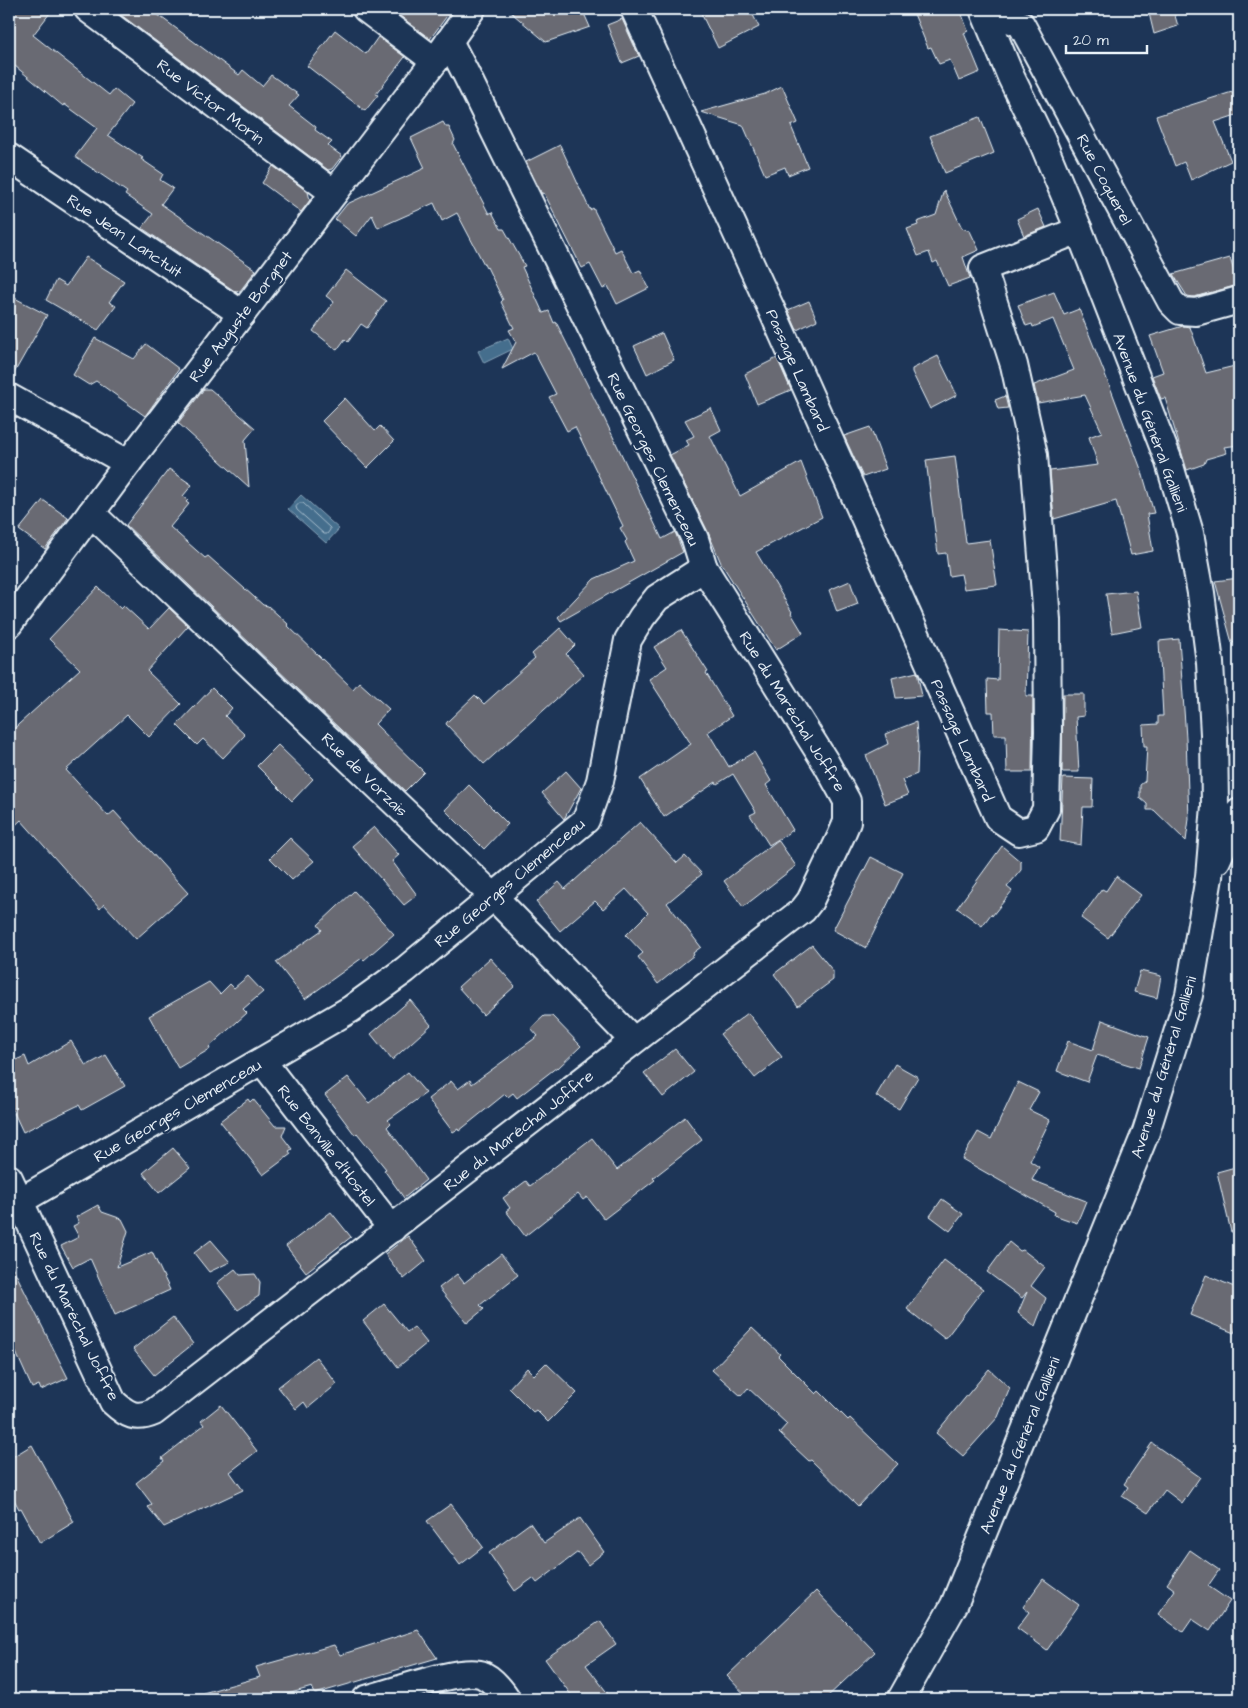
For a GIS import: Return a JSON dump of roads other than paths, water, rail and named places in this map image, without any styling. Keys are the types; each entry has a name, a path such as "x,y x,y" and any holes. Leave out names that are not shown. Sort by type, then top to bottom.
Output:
{"street":[{"name":"Rue Victor Morin","path":"88,9 334,194"},
{"path":"366,9 442,51"},
{"name":"Rue Auguste Borgnet","path":"9,624 128,462 334,194 472,9"},
{"name":"Passage Lambard","path":"634,9 770,306 998,818 1019,832 1036,828 1046,809 1048,731 1047,620 1034,455 1014,365 982,268 1079,230"},
{"name":"Avenue du Général Gallieni","path":"901,1699 954,1606 1146,1132 1189,995 1209,877 1215,806 1210,663 1201,593 1190,533 1165,450 1079,230 1042,140 1011,77 984,11"},
{"name":"Rue Coquerel","path":"984,11 1021,24 1171,302 1180,310 1196,312 1239,300"},
{"name":"Rue Georges Clemenceau","path":"14,1190 262,1061 351,1009 405,970 586,820 600,781 628,640 657,598 704,568 690,531 465,72 442,51"},
{"name":"Rue Jean Lanctuit","path":"9,157 242,314"},
{"path":"9,397 128,462"},
{"name":"Rue de Vorzais","path":"91,513 494,897 633,1040"},
{"name":"Rue du Maréchal Joffre","path":"14,1190 113,1402 122,1411 132,1415 143,1416 154,1412 803,910 810,901 841,836 846,822 847,801 841,788 704,568"},
{"path":"1209,877 1239,812"},
{"name":"Rue Banville d'Hostel","path":"262,1061 392,1229"},
{"path":"366,1699 471,1672 483,1675 500,1688 507,1699"}],"water":[{"path":"508,338 513,349 484,363 478,351"},
{"path":"301,495 339,529 326,543 288,509"}]}
